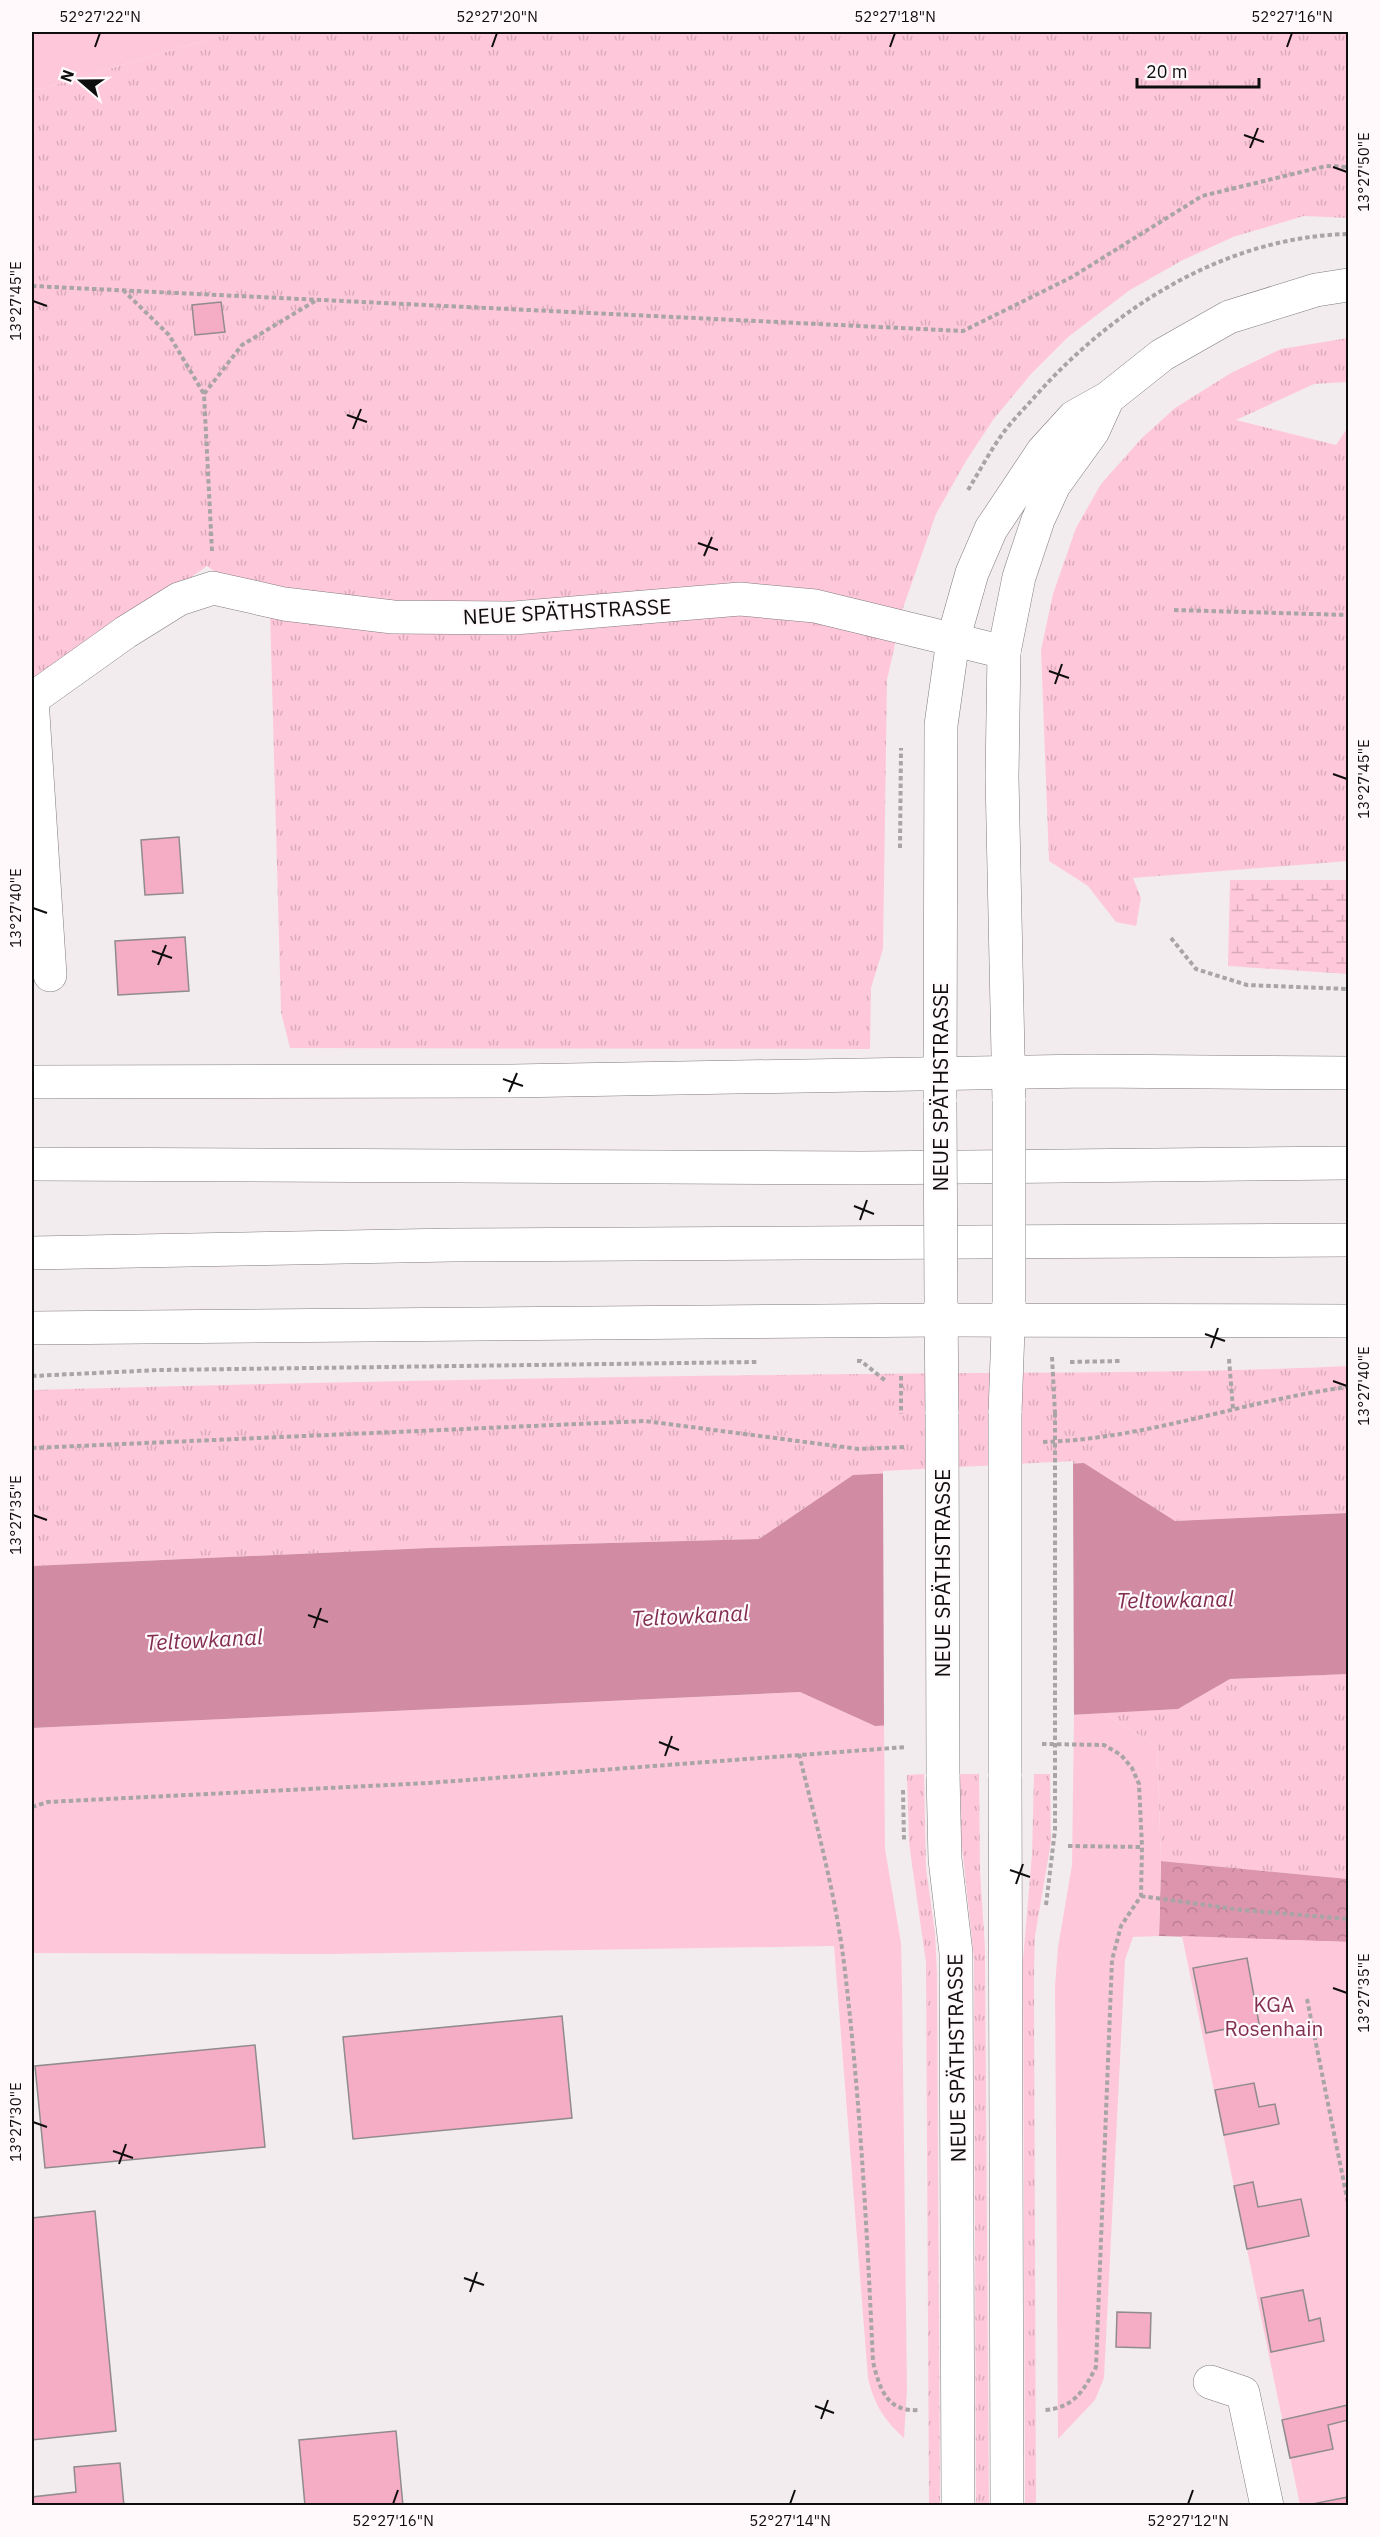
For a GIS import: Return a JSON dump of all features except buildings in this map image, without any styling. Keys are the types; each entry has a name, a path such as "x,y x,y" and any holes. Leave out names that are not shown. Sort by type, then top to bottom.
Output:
{"main road":[{"name":"NEUE SPÄTHSTRASSE","path":"958,2505 956,1953 945,1859 943,1774 940,1088 941,725 953,640 972,573 991,529 1043,451 1074,417 1108,398 1162,355 1229,317 1316,290 1348,285"},
{"name":"NEUE SPÄTHSTRASSE","path":"1007,2505 1005,1413 1009,1311 1009,1087 1002,777 1004,652 1019,577 1038,520 1054,485 1093,431 1108,398"},
{"name":"NEUE SPÄTHSTRASSE","path":"213,588 284,604 393,617 514,618 740,599 815,606 1004,652"},
{"path":"50,975 32,699 126,632 180,599 213,588"},
{"path":"32,1082 512,1081 940,1088 1009,1087 1087,1071 1348,1073"},
{"path":"32,1164 873,1168 1348,1163"},
{"path":"32,1253 452,1245 1348,1240"},
{"path":"32,1328 941,1311 1348,1321"},
{"path":"1209,2382 1243,2393 1267,2505"}],"path":[{"path":"32,286 963,331 1072,277 1202,196 1326,166 1348,167"},
{"path":"123,290 169,335 204,394 213,588"},
{"path":"204,394 242,345 316,301"},
{"path":"1174,610 1348,615"},
{"path":"1171,938 1196,969 1247,985 1348,989"},
{"path":"1230,1359 1233,1408"},
{"path":"850,1361 861,1361 887,1382"},
{"path":"1070,1362 1092,1361"},
{"path":"32,1376 159,1370 766,1362"},
{"path":"1033,1443 1120,1436 1233,1408 1348,1387"},
{"path":"1055,1413 1055,1774"},
{"path":"32,1448 645,1421 859,1449 917,1447"},
{"path":"32,1806 48,1802 428,1783 870,1748"},
{"path":"799,1754 828,1868 844,1962 864,2176 873,2362 878,2381 891,2404 902,2410 923,2410"},
{"path":"1041,2410 1059,2409 1083,2392 1096,2367 1112,1960 1121,1926 1141,1896 1142,1847 1068,1846"},
{"path":"1141,1896 1242,1910 1348,1919"},
{"path":"1307,1999 1348,2203"}],"green space":[{"path":"32,32 233,32 41,89 32,88"},
{"path":"233,32 1292,32 1314,34 1315,32 1348,32 1348,218 1304,216 1233,237 1181,261 1130,290 1068,337 1031,374 993,420 966,461 936,514 903,608 887,680 883,949 871,988 870,1049 290,1048 281,1012 270,611 207,566 32,691 32,88 41,89"},
{"path":"1348,338 1348,382 1314,384 1236,420 1336,445 1348,427 1348,861 1133,878 1141,898 1136,926 1116,922 1088,886 1049,861 1041,650 1053,594 1076,528 1101,484 1142,438 1175,408 1231,373 1281,349"},
{"path":"1230,880 1348,880 1348,974 1228,966"},
{"path":"1348,1366 1348,1513 1175,1521 1084,1463 853,1475 759,1539 429,1548 32,1566 32,1390 756,1375 1165,1372"},
{"path":"1348,1674 1348,1879 1161,1861 1157,1746 1102,1713 1178,1709 1230,1679"},
{"path":"800,1692 875,1726 884,1725 885,1849 901,1943 907,2389 904,2438 881,2411 873,2396 868,2378 834,1946 329,1954 32,1953 32,1728"},
{"path":"1102,1713 1157,1746 1161,1861 1159,1936 1133,1937 1125,1960 1104,2378 1095,2400 1058,2439 1055,1986 1058,1947 1072,1865 1074,1715"},
{"path":"924,1774 926,1868 935,1933 937,1974 940,2506 929,2505 926,1963 909,1843 907,1775"},
{"path":"960,1774 979,1774 980,1870 985,1948 989,2506 976,2505 974,1959 961,1837"},
{"path":"1034,1774 1050,1774 1051,1842 1035,1936 1036,2505 1025,2506 1023,1960 1032,1854"},
{"path":"1161,1861 1348,1879 1348,1942 1159,1936"},
{"name":"KGA Rosenhain","path":"1182,1936 1348,1942 1348,2505 1300,2505"}],"water":[{"name":"Teltowkanal","path":"1084,1463 1175,1521 1348,1513 1348,1674 1230,1679 1178,1709 875,1726 800,1692 32,1728 32,1566 429,1548 759,1539 853,1475"}],"pier":[{"path":"1073,1461 1074,1718 884,1728 883,1471"}]}
